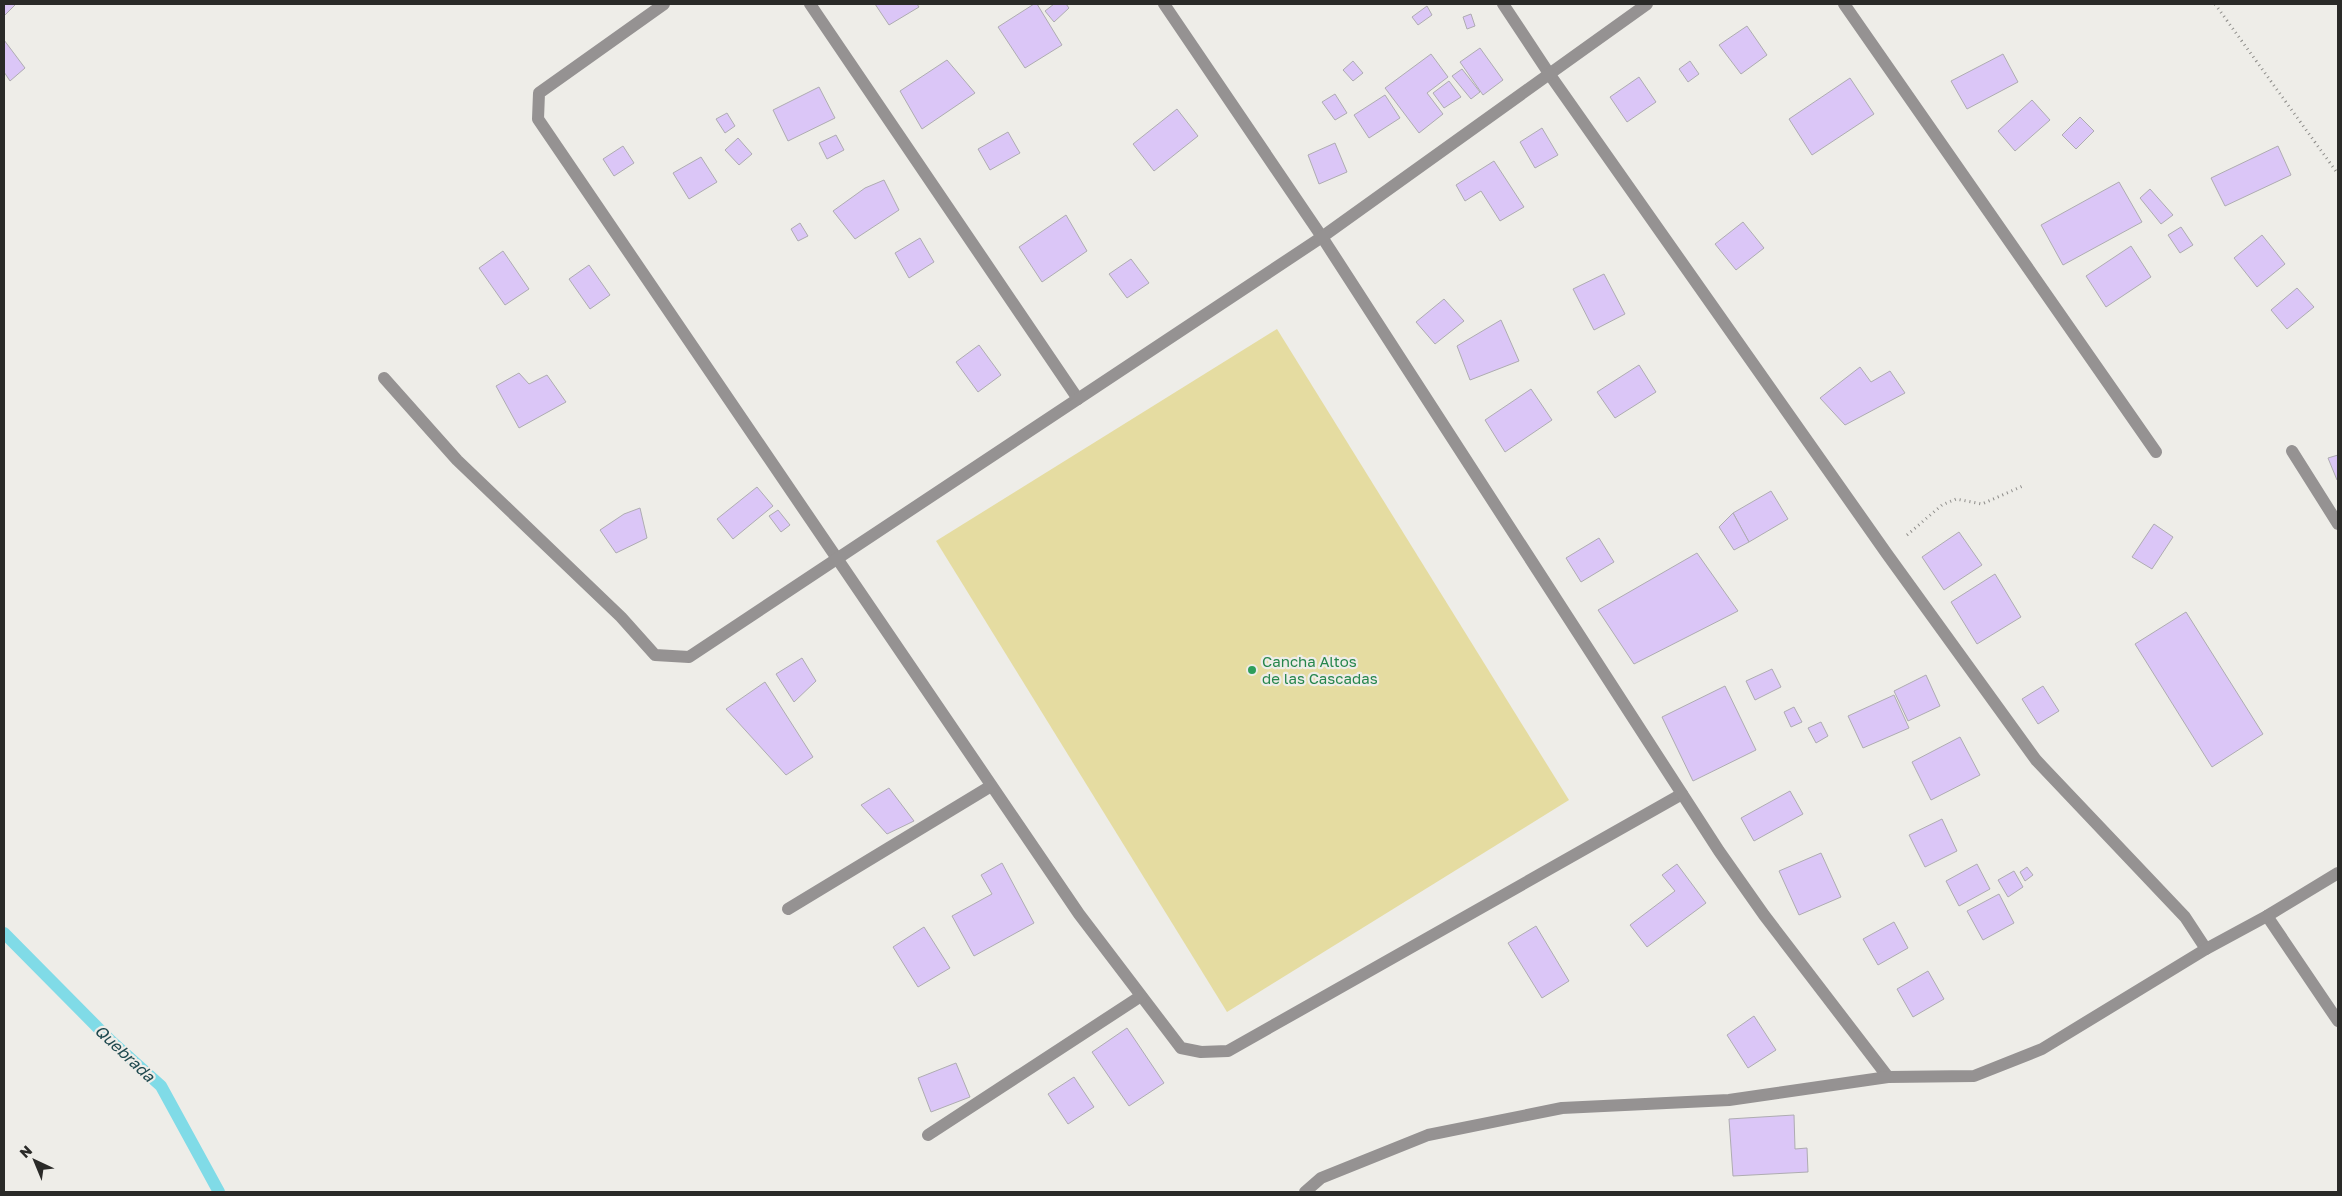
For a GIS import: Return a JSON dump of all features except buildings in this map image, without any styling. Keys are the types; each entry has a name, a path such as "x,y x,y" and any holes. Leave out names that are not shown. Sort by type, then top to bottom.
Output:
{"street":[{"path":"664,4 539,93 538,119 836,560 1079,914 1181,1048 1201,1052 1228,1050 1682,794"},
{"path":"810,4 1078,399"},
{"path":"1164,4 1322,237 1682,794 1764,915 1888,1077"},
{"path":"1503,4 1550,75 1887,554 2036,760 2185,917 2206,949"},
{"path":"384,378 457,460 593,590 655,655 689,657 1322,237 1647,4"},
{"path":"1844,4 2156,452"},
{"path":"2292,451 2338,524"},
{"path":"788,909 991,786"},
{"path":"1305,1192 1321,1178 1428,1135 1562,1108 1729,1100 1888,1077 1974,1076 2034,1052 2206,949 2338,874"},
{"path":"2267,916 2338,1021"},
{"path":"928,1135 1141,996"}],"path":[{"path":"2215,4 2338,174"},
{"path":"1887,554 1942,505 1956,499 1982,504 2026,485"}],"shaded area":[{"name":"Cancha Altos de las Cascadas","path":"1277,329 1569,800 1227,1012 936,541"}],"waterway":[{"name":"Quebrada","path":"4,933 111,1041 161,1086 219,1192"}],"place":[{"name":"Cancha Altos de las Cascadas","path":"1252,670"}]}
